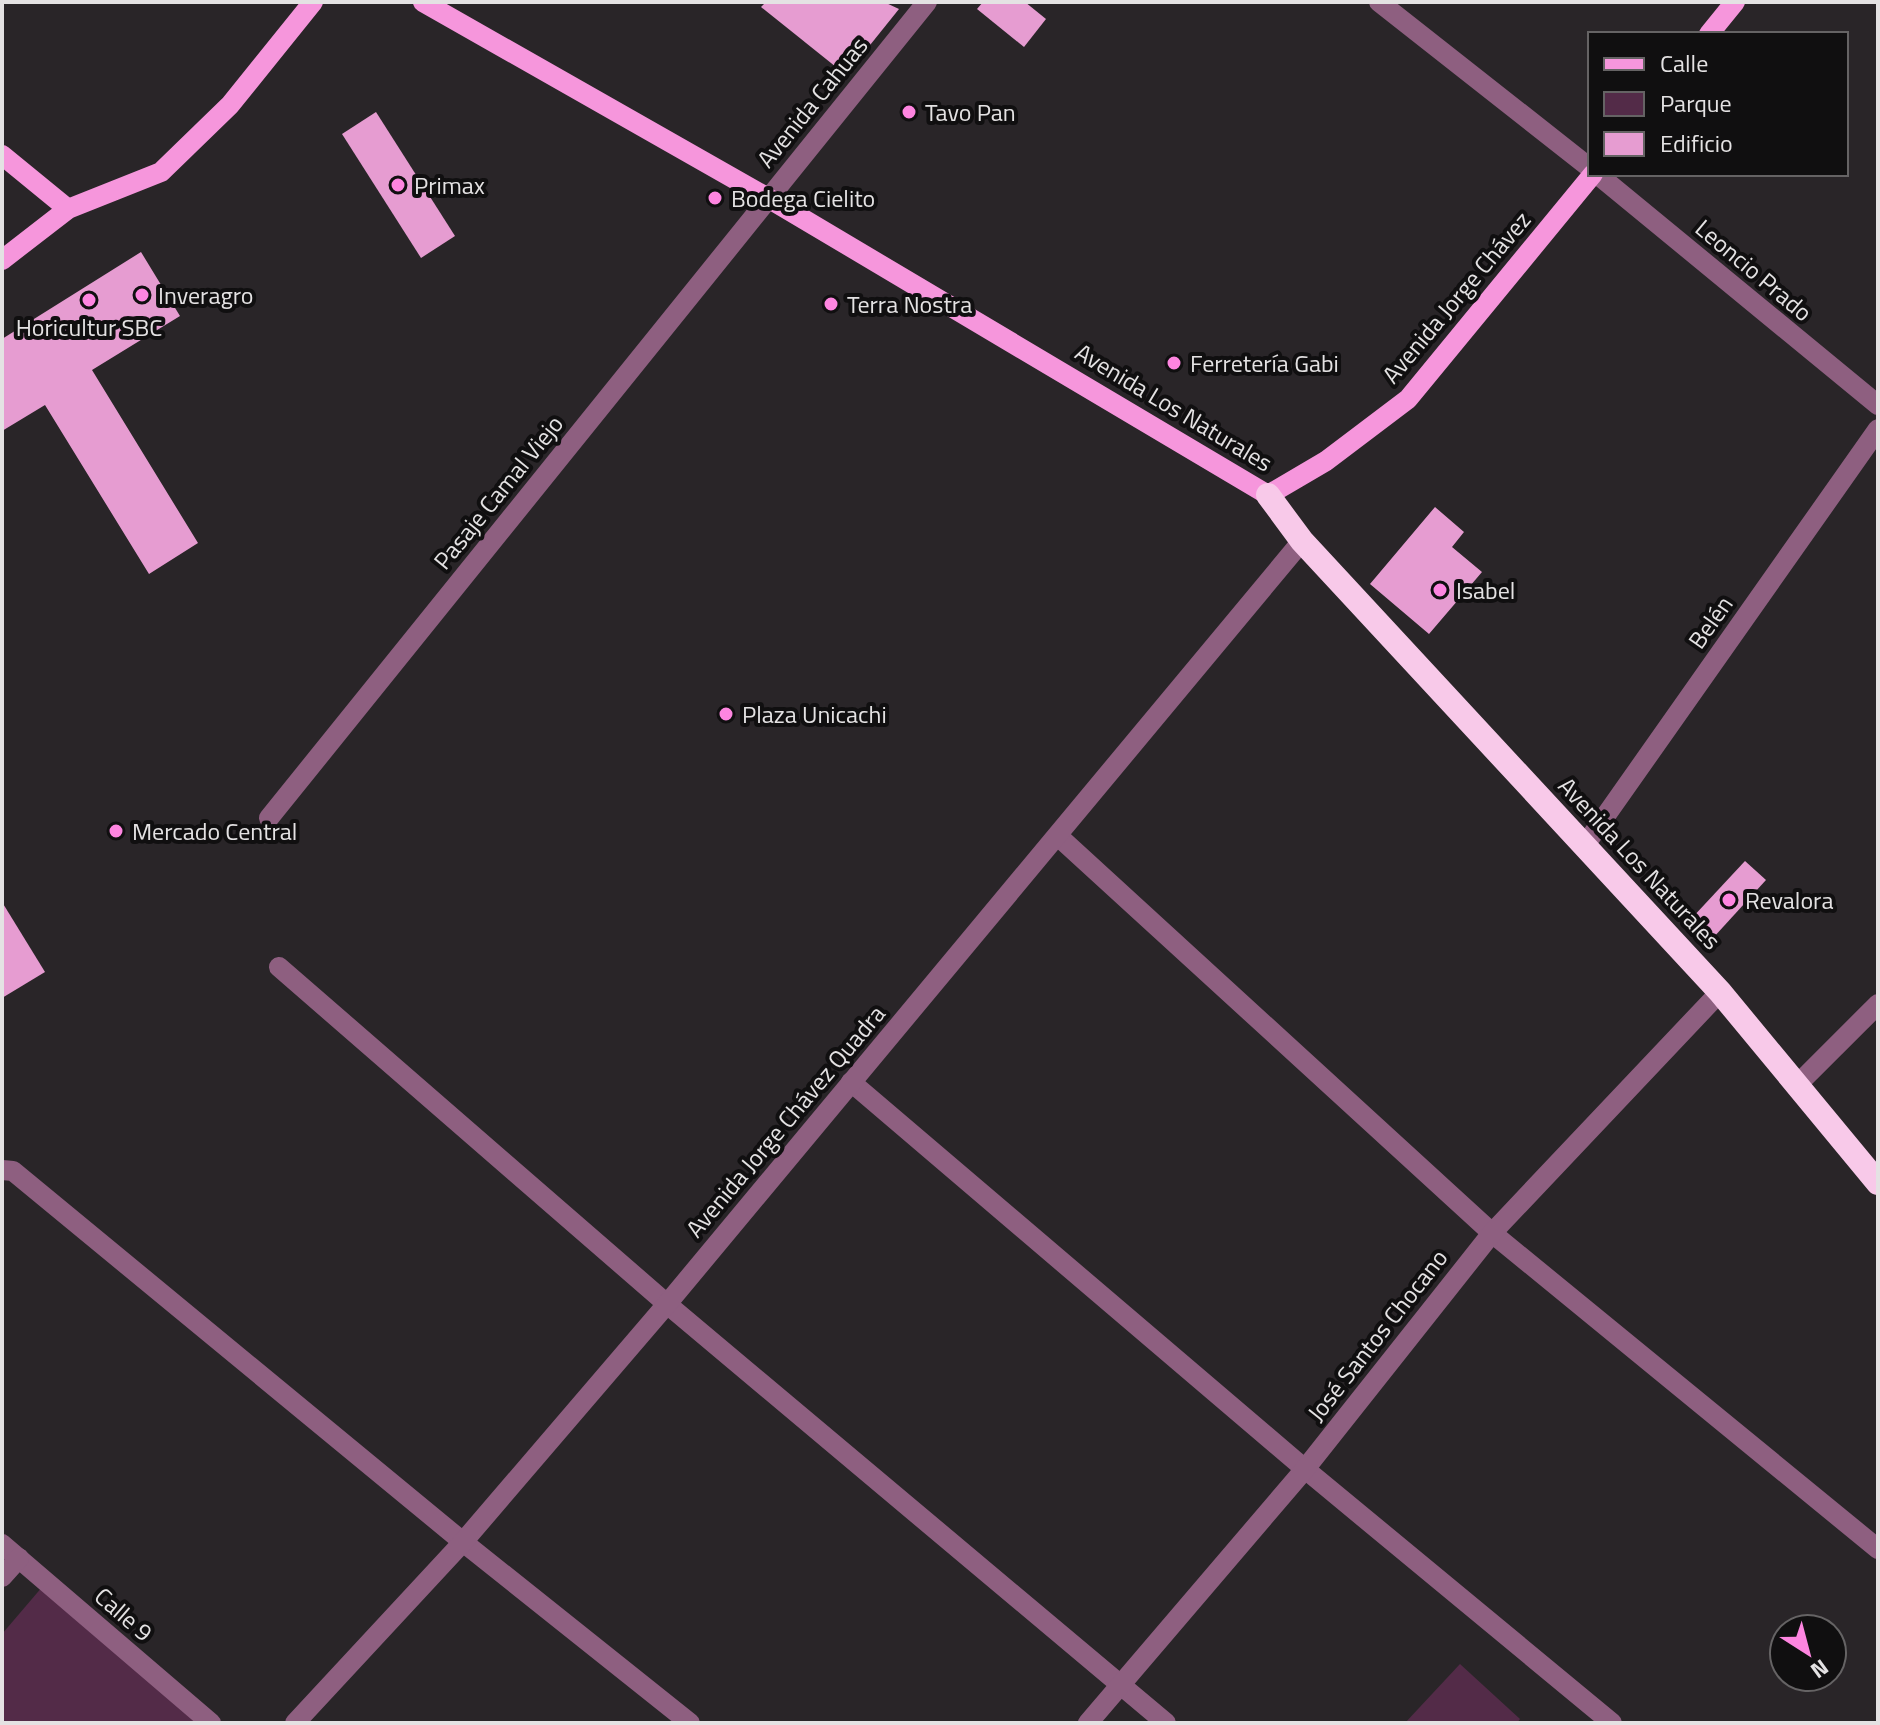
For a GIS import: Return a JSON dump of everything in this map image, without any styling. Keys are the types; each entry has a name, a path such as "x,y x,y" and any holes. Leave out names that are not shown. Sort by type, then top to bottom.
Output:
{"highway":[{"name":"Avenida Los Naturales","path":"1268,495 1302,541 1720,992 1878,1183"}],"main road":[{"path":"2,260 68,209 161,172 230,105 313,2"},
{"name":"Avenida Los Naturales","path":"423,2 768,198 1268,495"},
{"path":"1711,32 1735,2"},
{"path":"2,155 68,209"},
{"name":"Avenida Jorge Chávez","path":"1268,495 1326,461 1408,399 1593,176"}],"street":[{"name":"Avenida Cahuas","path":"768,198 927,2"},
{"path":"1379,2 1588,166"},
{"name":"Leoncio Prado","path":"1597,176 1878,405"},
{"name":"Pasaje Camal Viejo","path":"269,818 768,198"},
{"name":"Belén","path":"1585,845 1878,429"},
{"name":"Avenida Jorge Chávez Quadra","path":"295,1723 463,1542 667,1304 1302,541"},
{"path":"1058,836 1492,1233 1878,1549"},
{"path":"279,967 667,1304 1166,1723"},
{"name":"José Santos Chocano","path":"1088,1723 1305,1469 1492,1233 1720,992"},
{"path":"1797,1085 1878,1004"},
{"path":"851,1082 1305,1469 1612,1723"},
{"path":"2,1170 13,1171 463,1542 690,1723"},
{"name":"Calle 9","path":"2,1544 211,1723"},
{"path":"2,1577 19,1558"}],"green space":[{"path":"43,1586 201,1723 2,1723 2,1634"},
{"path":"1460,1664 1520,1719 1517,1723 1405,1723"}],"building":[{"path":"766,2 884,2 899,9 846,75 761,7"},
{"path":"983,2 1025,2 1046,19 1024,47 977,9"},
{"name":"Primax","path":"376,112 455,236 421,258 342,134"},
{"path":"141,252 180,316 92,370 198,543 149,574 45,405 2,431 2,339"},
{"path":"1435,507 1464,532 1452,547 1482,572 1429,634 1370,584"},
{"name":"Revalora","path":"1745,861 1766,880 1713,938 1691,919"},
{"path":"2,902 45,972 2,998"}],"place":[{"name":"Tavo Pan","path":"909,112"},
{"name":"Primax","path":"398,185"},
{"name":"Bodega Cielito","path":"715,198"},
{"name":"Inveragro","path":"142,295"},
{"name":"Horicultur SBC","path":"89,300"},
{"name":"Terra Nostra","path":"831,304"},
{"name":"Ferretería Gabi","path":"1174,363"},
{"name":"Isabel","path":"1440,590"},
{"name":"Plaza Unicachi","path":"726,714"},
{"name":"Mercado Central","path":"116,831"},
{"name":"Revalora","path":"1729,900"}]}
